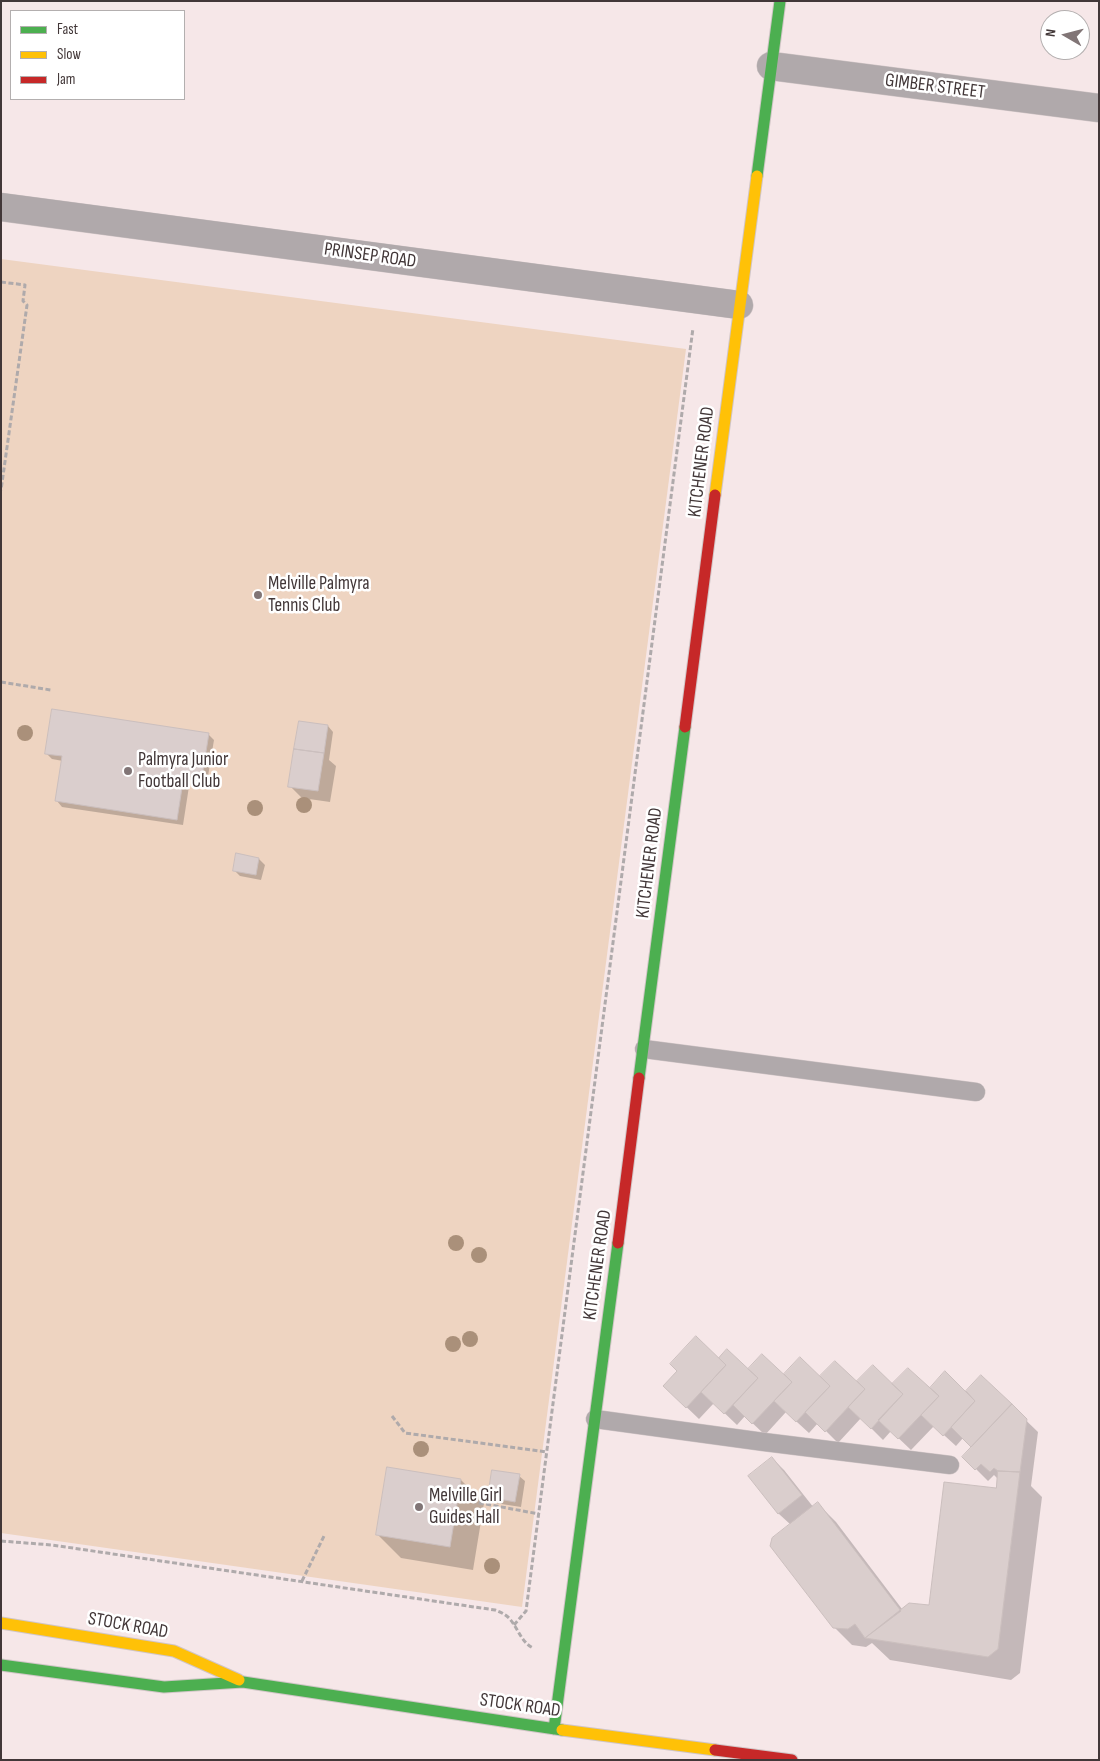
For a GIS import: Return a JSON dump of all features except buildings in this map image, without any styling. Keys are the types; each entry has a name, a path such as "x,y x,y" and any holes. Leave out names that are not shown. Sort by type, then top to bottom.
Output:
{"street":[{"name":"KITCHENER ROAD","path":"554,1730 780,1"},
{"name":"GIMBER STREET","path":"771,66 1099,108"},
{"name":"PRINSEP ROAD","path":"1,207 740,305"},
{"name":"STOCK ROAD","path":"1,1623 174,1651 243,1682"},
{"name":"STOCK ROAD","path":"1,1665 164,1687 243,1682 554,1730 792,1760"}],"lane":[{"path":"644,1049 976,1092"},
{"path":"595,1419 950,1465"}],"path":[{"path":"1,282 25,285 23,301 28,305 1,490"},
{"path":"514,1625 526,1611 694,323"},
{"path":"1,682 51,690"},
{"path":"392,1416 405,1432 547,1452"},
{"path":"464,1500 539,1514"},
{"path":"302,1581 324,1536"},
{"path":"1,1541 52,1544 495,1610 508,1616 529,1646 540,1651"}],"shaded area":[{"path":"1,259 686,349 522,1607 1,1533"}],"traffic: fast":[{"path":"757,176 780,1"},
{"path":"639,1078 685,727"},
{"path":"554,1729 618,1243"},
{"path":"1,1665 164,1687 243,1682 562,1730"}],"traffic: slow":[{"path":"715,495 757,176"},
{"path":"1,1623 174,1651 239,1680"},
{"path":"562,1730 715,1750"}],"traffic: jam":[{"path":"685,727 715,495"},
{"path":"618,1243 639,1078"},
{"path":"715,1750 792,1760"}],"place":[{"name":"Melville Palmyra Tennis Club","path":"258,595"},
{"name":"Palmyra Junior Football Club","path":"128,771"},
{"name":"Melville Girl Guides Hall","path":"419,1507"}]}
